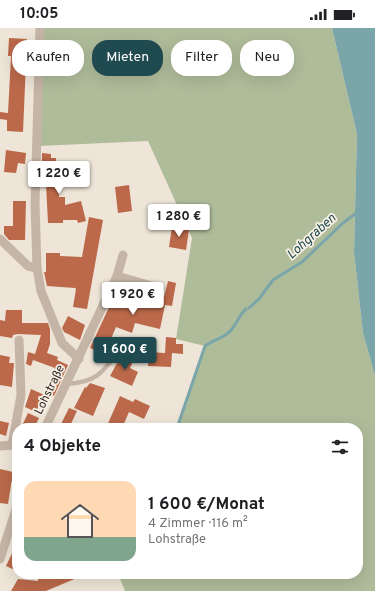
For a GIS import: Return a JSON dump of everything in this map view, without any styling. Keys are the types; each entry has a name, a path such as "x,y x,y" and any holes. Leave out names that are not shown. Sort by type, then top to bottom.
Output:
{"street":[{"path":"40,28 35,195 37,268 41,291 62,343 79,359"},
{"path":"0,239 28,266 37,268"},
{"name":"Lohstraße","path":"48,423 79,359 98,312 117,276 123,255"},
{"path":"117,276 159,288"},
{"path":"18,423 21,395 19,340"},
{"path":"0,446 12,446"},
{"path":"0,559 12,522"}],"lane":[{"path":"67,384 80,383 98,377 122,348"}],"green space":[{"path":"41,28 332,28 357,134 354,252 363,333 375,376 375,591 125,591 120,579 363,579 363,423 179,423 205,346 176,339 192,238 148,141 39,146 40,76 84,76 84,40 41,40"}],"water":[{"path":"332,28 375,28 375,376 363,333 354,252 357,134"}],"building":[{"path":"9,38 27,39 12,40 12,76 25,76 23,132 7,131 7,120 0,119 0,112 8,113 11,56 8,56"},
{"path":"6,150 26,153 25,164 18,163 16,173 4,172"},
{"path":"42,153 51,154 51,158 56,158 56,162 62,161 59,197 65,197 65,205 81,201 86,221 78,223 77,220 63,220 63,223 48,223 45,165 42,165"},
{"path":"129,185 132,211 118,213 115,187"},
{"path":"13,201 26,201 25,240 9,240 4,234 4,226 13,226"},
{"path":"89,217 103,220 87,309 73,307 75,288 47,286 44,272 46,272 46,253 60,253 60,256 82,257"},
{"path":"172,227 189,230 186,250 169,247"},
{"path":"168,281 176,283 172,306 165,305 160,329 135,323 132,333 116,327 105,353 90,348 111,303 126,308 130,296 146,302 149,293 164,297"},
{"path":"6,310 22,310 22,323 48,323 50,329 50,344 47,353 58,357 57,360 68,365 54,396 45,392 55,368 33,360 31,366 26,364 28,352 35,354 41,335 18,334 13,335 12,338 0,336 0,320 5,321"},
{"path":"68,316 85,325 80,340 64,332 62,328"},
{"path":"166,337 176,338 176,344 183,344 183,354 172,353 171,367 148,366 149,352 165,353"},
{"path":"122,354 134,359 130,368 138,372 132,386 110,376"},
{"path":"0,355 10,357 9,363 14,363 12,387 0,385"},
{"path":"90,383 105,388 93,416 74,408 85,387 86,388"},
{"path":"31,389 49,397 46,405 40,402 36,412 25,407"},
{"path":"120,396 133,402 135,399 150,406 144,419 129,412 124,423 108,423"},
{"path":"69,408 77,411 71,423 62,423"},
{"path":"28,413 39,418 36,423 23,423"},
{"path":"0,421 9,423 6,436 0,434"},
{"path":"0,469 12,472 12,478 8,504 0,503"},
{"path":"12,553 12,569 6,566"},
{"path":"18,579 38,581 38,579 74,579 46,591 11,591"}],"waterway":[{"name":"Lohgraben","path":"249,308 259,299 273,280 302,262 343,223 359,211"},
{"name":"Lohgraben","path":"179,423 205,346 231,331 246,309"},
{"name":"Lohgraben","path":"0,478 12,481"}]}
